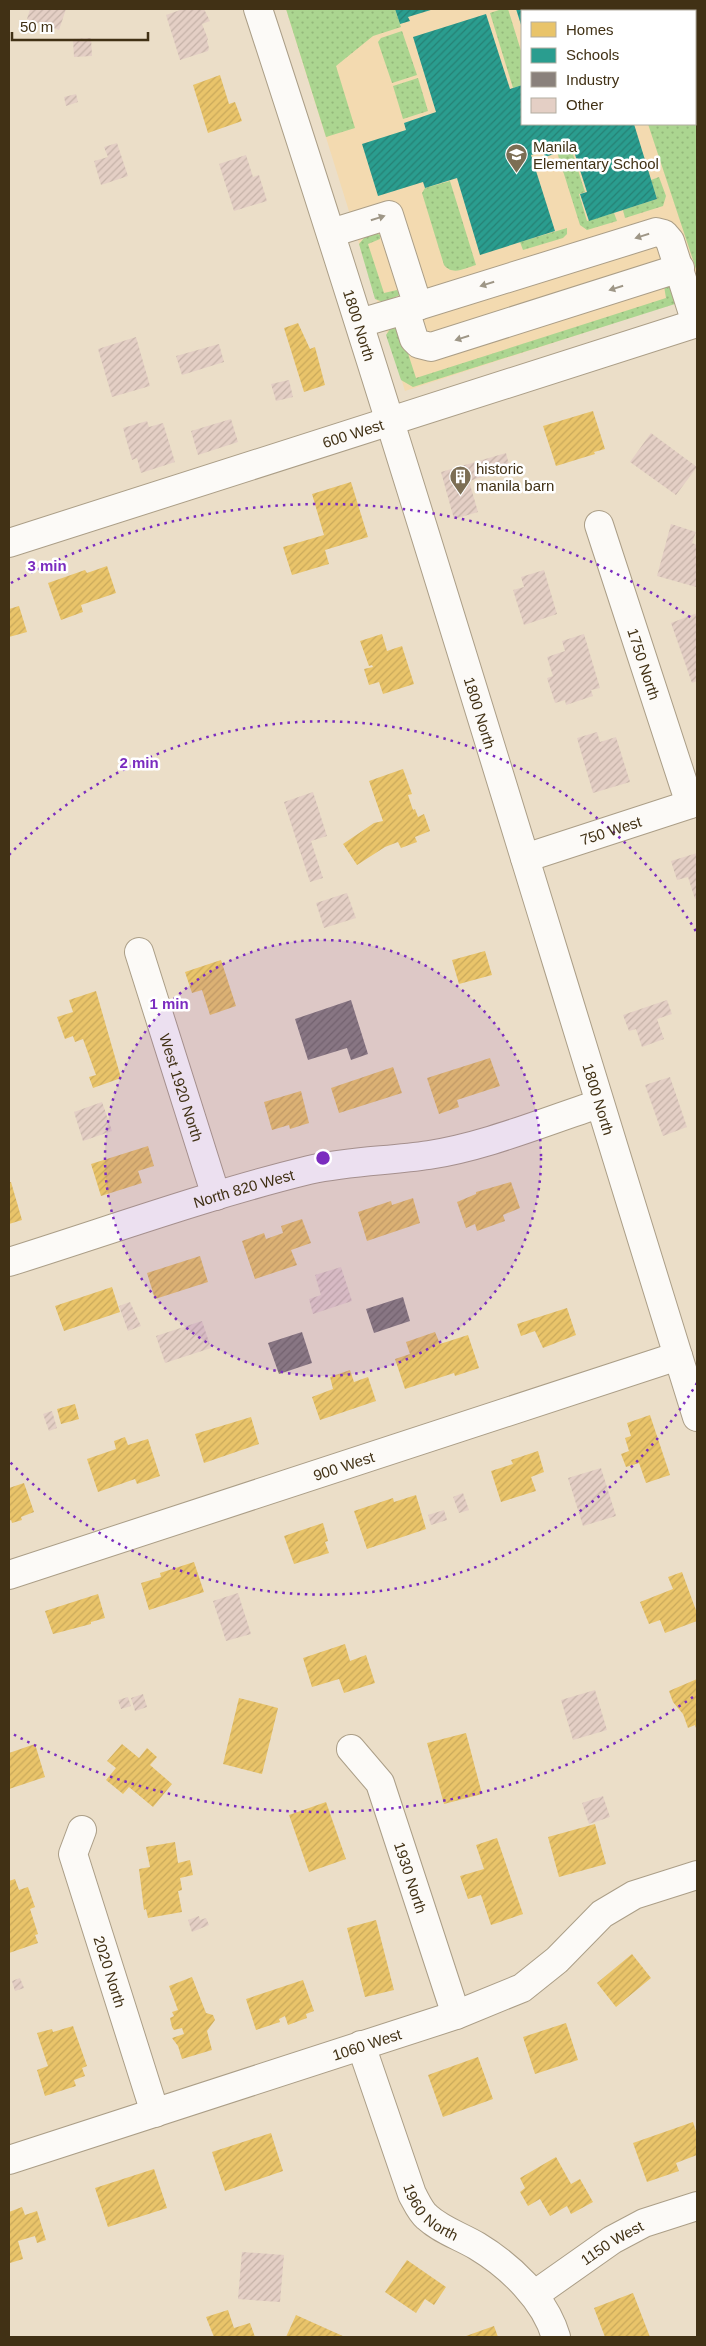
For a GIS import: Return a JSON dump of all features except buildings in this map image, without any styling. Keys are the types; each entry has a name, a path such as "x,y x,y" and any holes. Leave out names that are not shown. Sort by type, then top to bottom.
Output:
{"street":[{"name":"1800 North","path":"258,9 360,323 599,1104 697,1417"},
{"path":"331,233 389,214 411,308 414,339 418,344 431,347 680,268"},
{"path":"360,323 652,233 660,233 668,237 697,323"},
{"name":"600 West","path":"9,544 697,323"},
{"name":"1750 North","path":"599,525 694,803"},
{"name":"750 West","path":"525,858 694,803"},
{"name":"West 1920 North","path":"139,952 216,1196"},
{"name":"North 820 West","path":"9,1262 216,1196 311,1170 370,1160 428,1155 471,1146 599,1104"},
{"name":"900 West","path":"9,1575 678,1356"},
{"name":"1930 North","path":"351,1749 380,1784 456,2015"},
{"name":"2020 North","path":"82,1830 73,1854 155,2113"},
{"name":"1060 West","path":"9,2160 456,2015 522,1988 557,1960 602,1914 634,1895 697,1875"},
{"name":"1960 North","path":"360,2045 412,2194 426,2216 507,2267 534,2295 556,2337"},
{"name":"1150 West","path":"534,2295 612,2240 644,2223 697,2206"}],"shaded area":[{"name":"Manila Elementary School","path":"286,9 697,9 697,296 405,391"}],"green space":[{"path":"286,9 395,9 401,27 373,36 336,66 355,128 326,137"},
{"path":"508,9 521,51 521,85 513,88 490,13"},
{"path":"697,9 697,272 648,125 696,125 696,10 612,10"},
{"path":"402,31 417,75 392,83 378,42 381,38"},
{"path":"418,78 428,111 403,119 393,86"},
{"path":"570,145 585,192 579,194 587,221 614,213 617,221 587,230 580,225 558,155 558,149"},
{"path":"659,177 666,196 663,206 625,218 623,210 657,199 651,180"},
{"path":"450,181 476,265 455,271 444,265 422,193 425,188"},
{"path":"567,228 567,234 563,238 523,250 520,242"},
{"path":"376,233 380,235 380,239 368,244 384,293 397,290 400,295 383,302 375,299 359,244 364,238"},
{"path":"670,282 676,301 675,304 413,387 401,380 386,335 390,329 396,328 401,332 416,378 666,298 664,286"}],"place":[{"name":"Manila Elementary School","path":"517,174"},
{"name":"historic manila barn","path":"460,496"}]}
